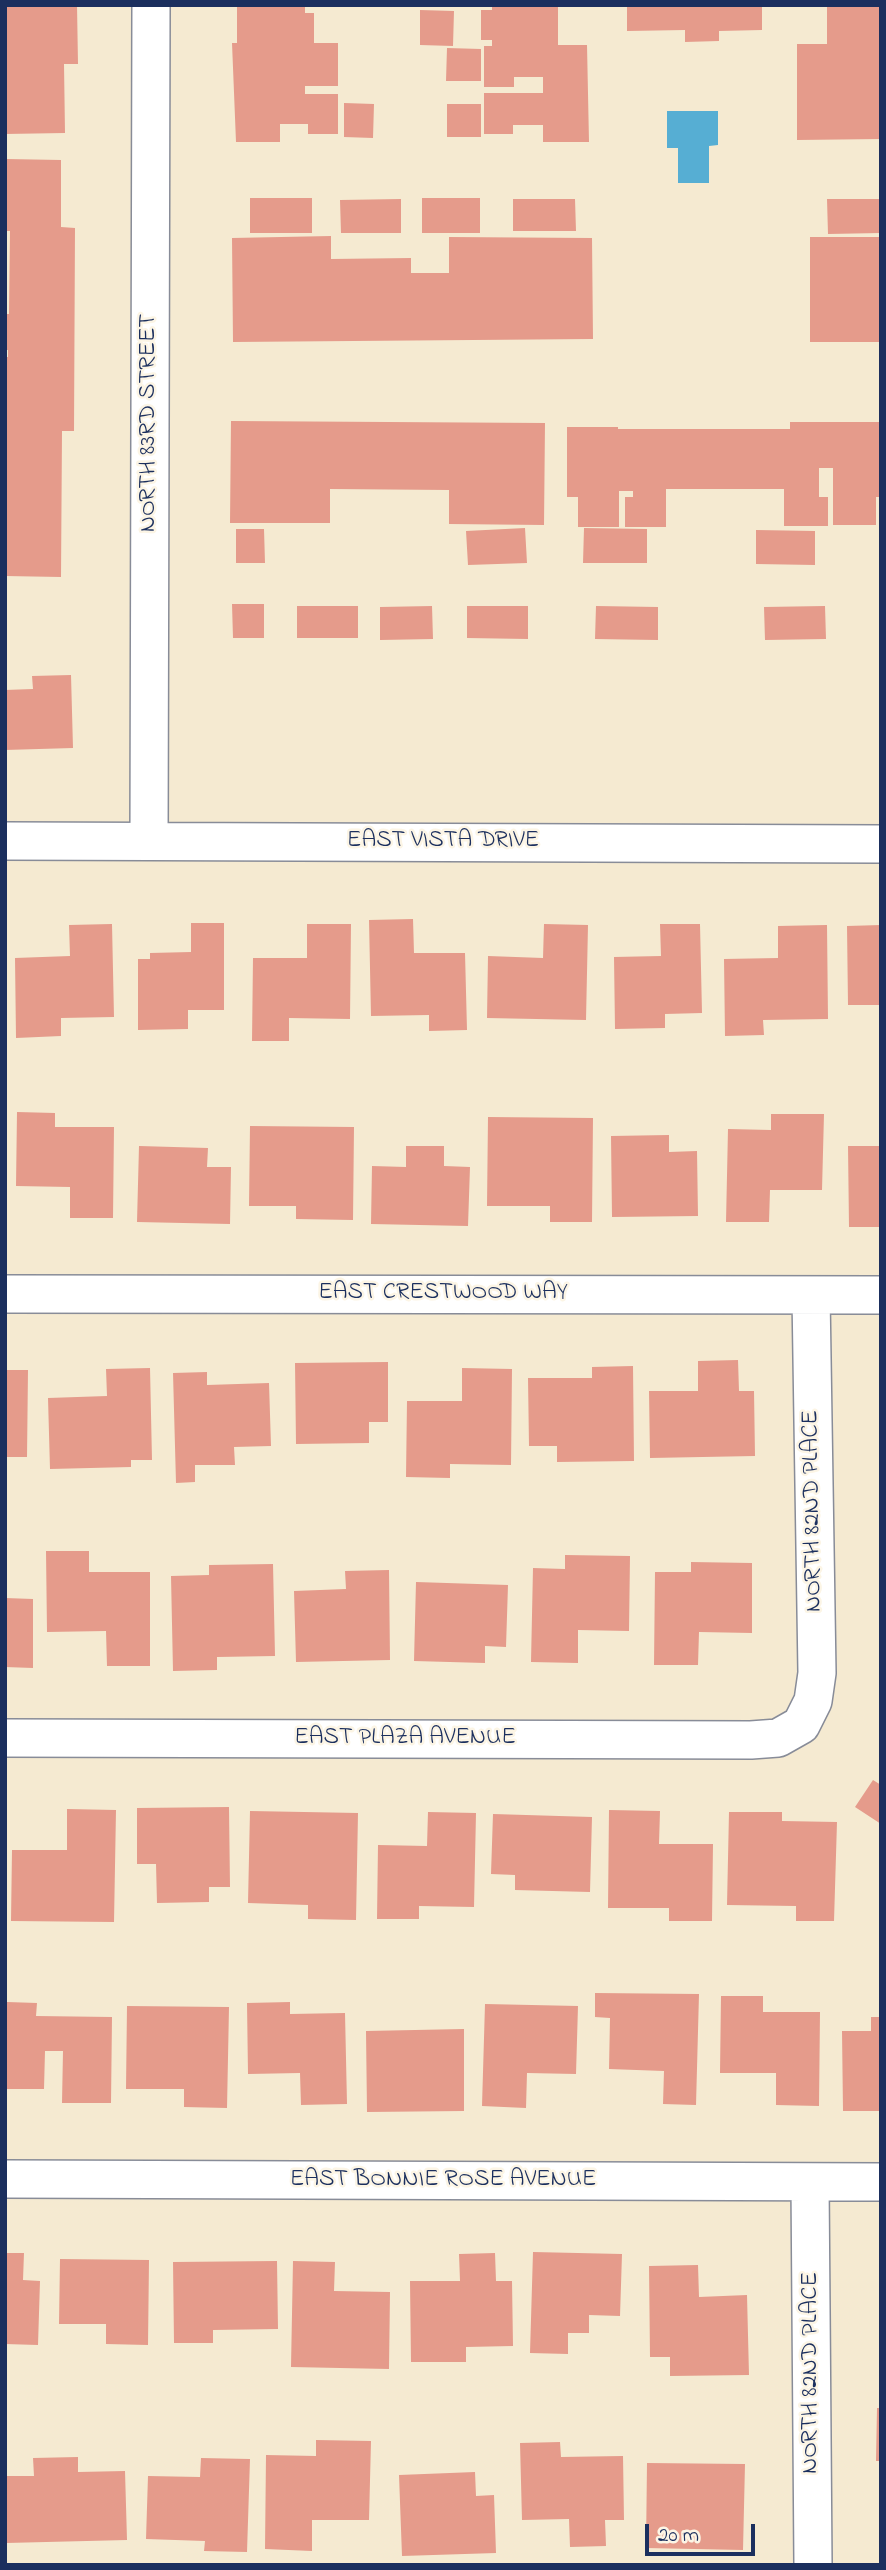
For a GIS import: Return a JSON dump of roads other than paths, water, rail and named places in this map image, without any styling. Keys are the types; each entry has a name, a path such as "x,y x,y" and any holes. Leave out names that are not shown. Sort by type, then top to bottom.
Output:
{"street":[{"name":"NORTH 83RD STREET","path":"149,841 151,5"},
{"name":"EAST VISTA DRIVE","path":"5,841 881,844"},
{"name":"EAST CRESTWOOD WAY","path":"5,1294 881,1295"},
{"name":"NORTH 82ND PLACE","path":"802,1725 813,1701 817,1673 811,1295"},
{"name":"EAST PLAZA AVENUE","path":"5,1738 751,1740 778,1738 802,1725"},
{"name":"EAST BONNIE ROSE AVENUE","path":"5,2179 881,2182"},
{"name":"NORTH 82ND PLACE","path":"810,2182 813,2565"}],"water":[{"path":"667,111 718,111 718,145 709,146 709,183 678,183 678,148 667,148"}]}
